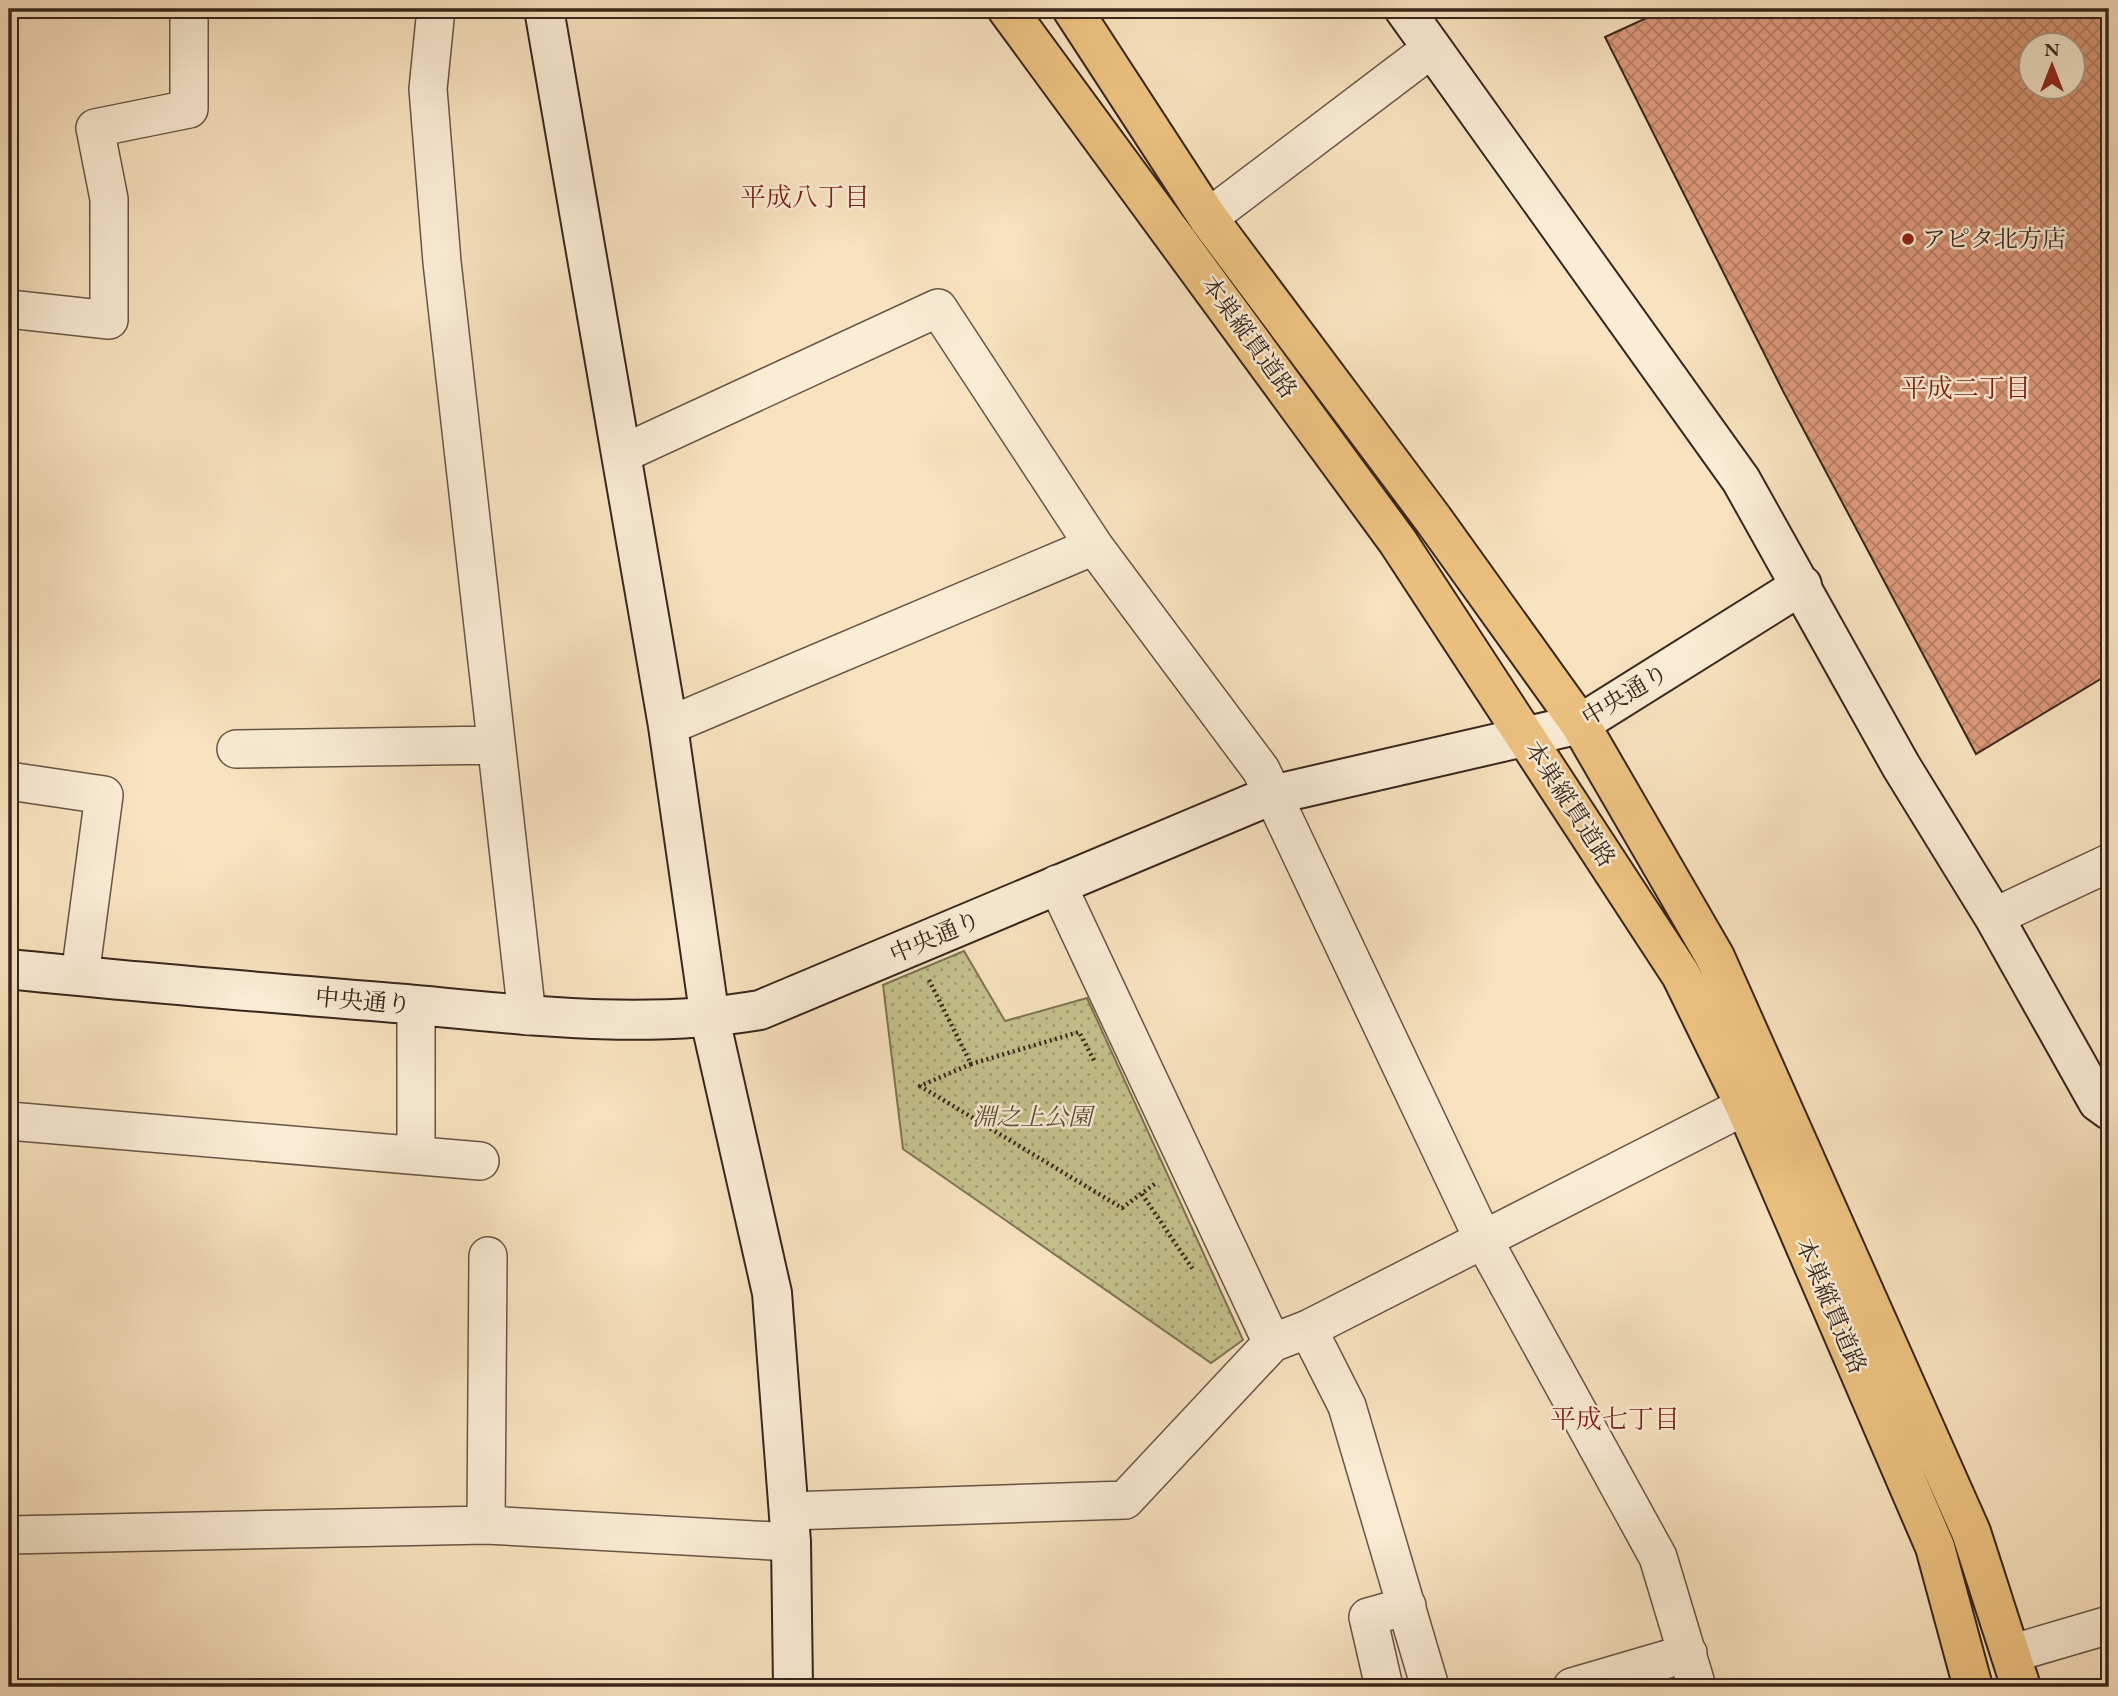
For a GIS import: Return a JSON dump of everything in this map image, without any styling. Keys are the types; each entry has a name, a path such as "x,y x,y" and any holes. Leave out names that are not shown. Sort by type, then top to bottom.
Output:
{"main road":[{"name":"本巣縦貫道路","path":"1007,9 1398,542 1762,1100 1971,1532 2016,1671"},
{"name":"本巣縦貫道路","path":"1072,9 1208,218 1433,519 1580,724 1715,957 1762,1100 1934,1547 1973,1687"}],"street":[{"path":"9,309 110,320 109,199 95,128 189,109 188,9"},
{"path":"436,9 428,89 442,262 527,1016"},
{"path":"544,9 667,726 710,1019 772,1293 790,1526 793,1687"},
{"path":"1404,9 1741,480 1901,766 1994,917 2098,1102 2109,1110"},
{"path":"1208,218 1431,50"},
{"path":"622,454 938,308 1094,546 1261,770 1483,1239 1658,1556 1697,1687"},
{"path":"667,726 1094,546"},
{"name":"中央通り","path":"9,969 527,1016 626,1020 710,1019 760,1010 1272,795 1580,724 1802,585"},
{"path":"236,749 496,745"},
{"path":"9,781 104,795 80,976"},
{"path":"1994,917 2109,863"},
{"path":"1057,884 1172,1173 1272,1343"},
{"path":"416,1005 416,1155"},
{"path":"20,1534 486,1525 790,1526 1125,1500 1272,1343 1308,1329 1762,1100"},
{"path":"9,1121 480,1161"},
{"path":"486,1525 488,1256"},
{"path":"1308,1329 1347,1406 1430,1687"},
{"path":"1384,1687 1368,1617 1407,1606"},
{"path":"2016,1671 2109,1625"},
{"path":"1572,1687 1688,1653"}],"path":[{"path":"912,948 971,1063"},
{"path":"1097,1067 1079,1032 971,1063 920,1086 1122,1208 1172,1173"},
{"path":"1151,1170 1172,1173"},
{"path":"1142,1194 1198,1279"}],"green space":[{"name":"淵之上公園","path":"964,951 1005,1021 1087,998 1243,1340 1211,1363 903,1149 883,985"}],"building":[{"name":"アピタ北方店","path":"1666,9 2109,9 2109,674 1976,754 1783,391 1605,37"}],"place":[{"name":"アピタ北方店","path":"1908,239"}],"district":[{"name":"平成八丁目","path":"805,197"},
{"name":"平成二丁目","path":"1966,388"},
{"name":"平成七丁目","path":"1615,1419"}]}
